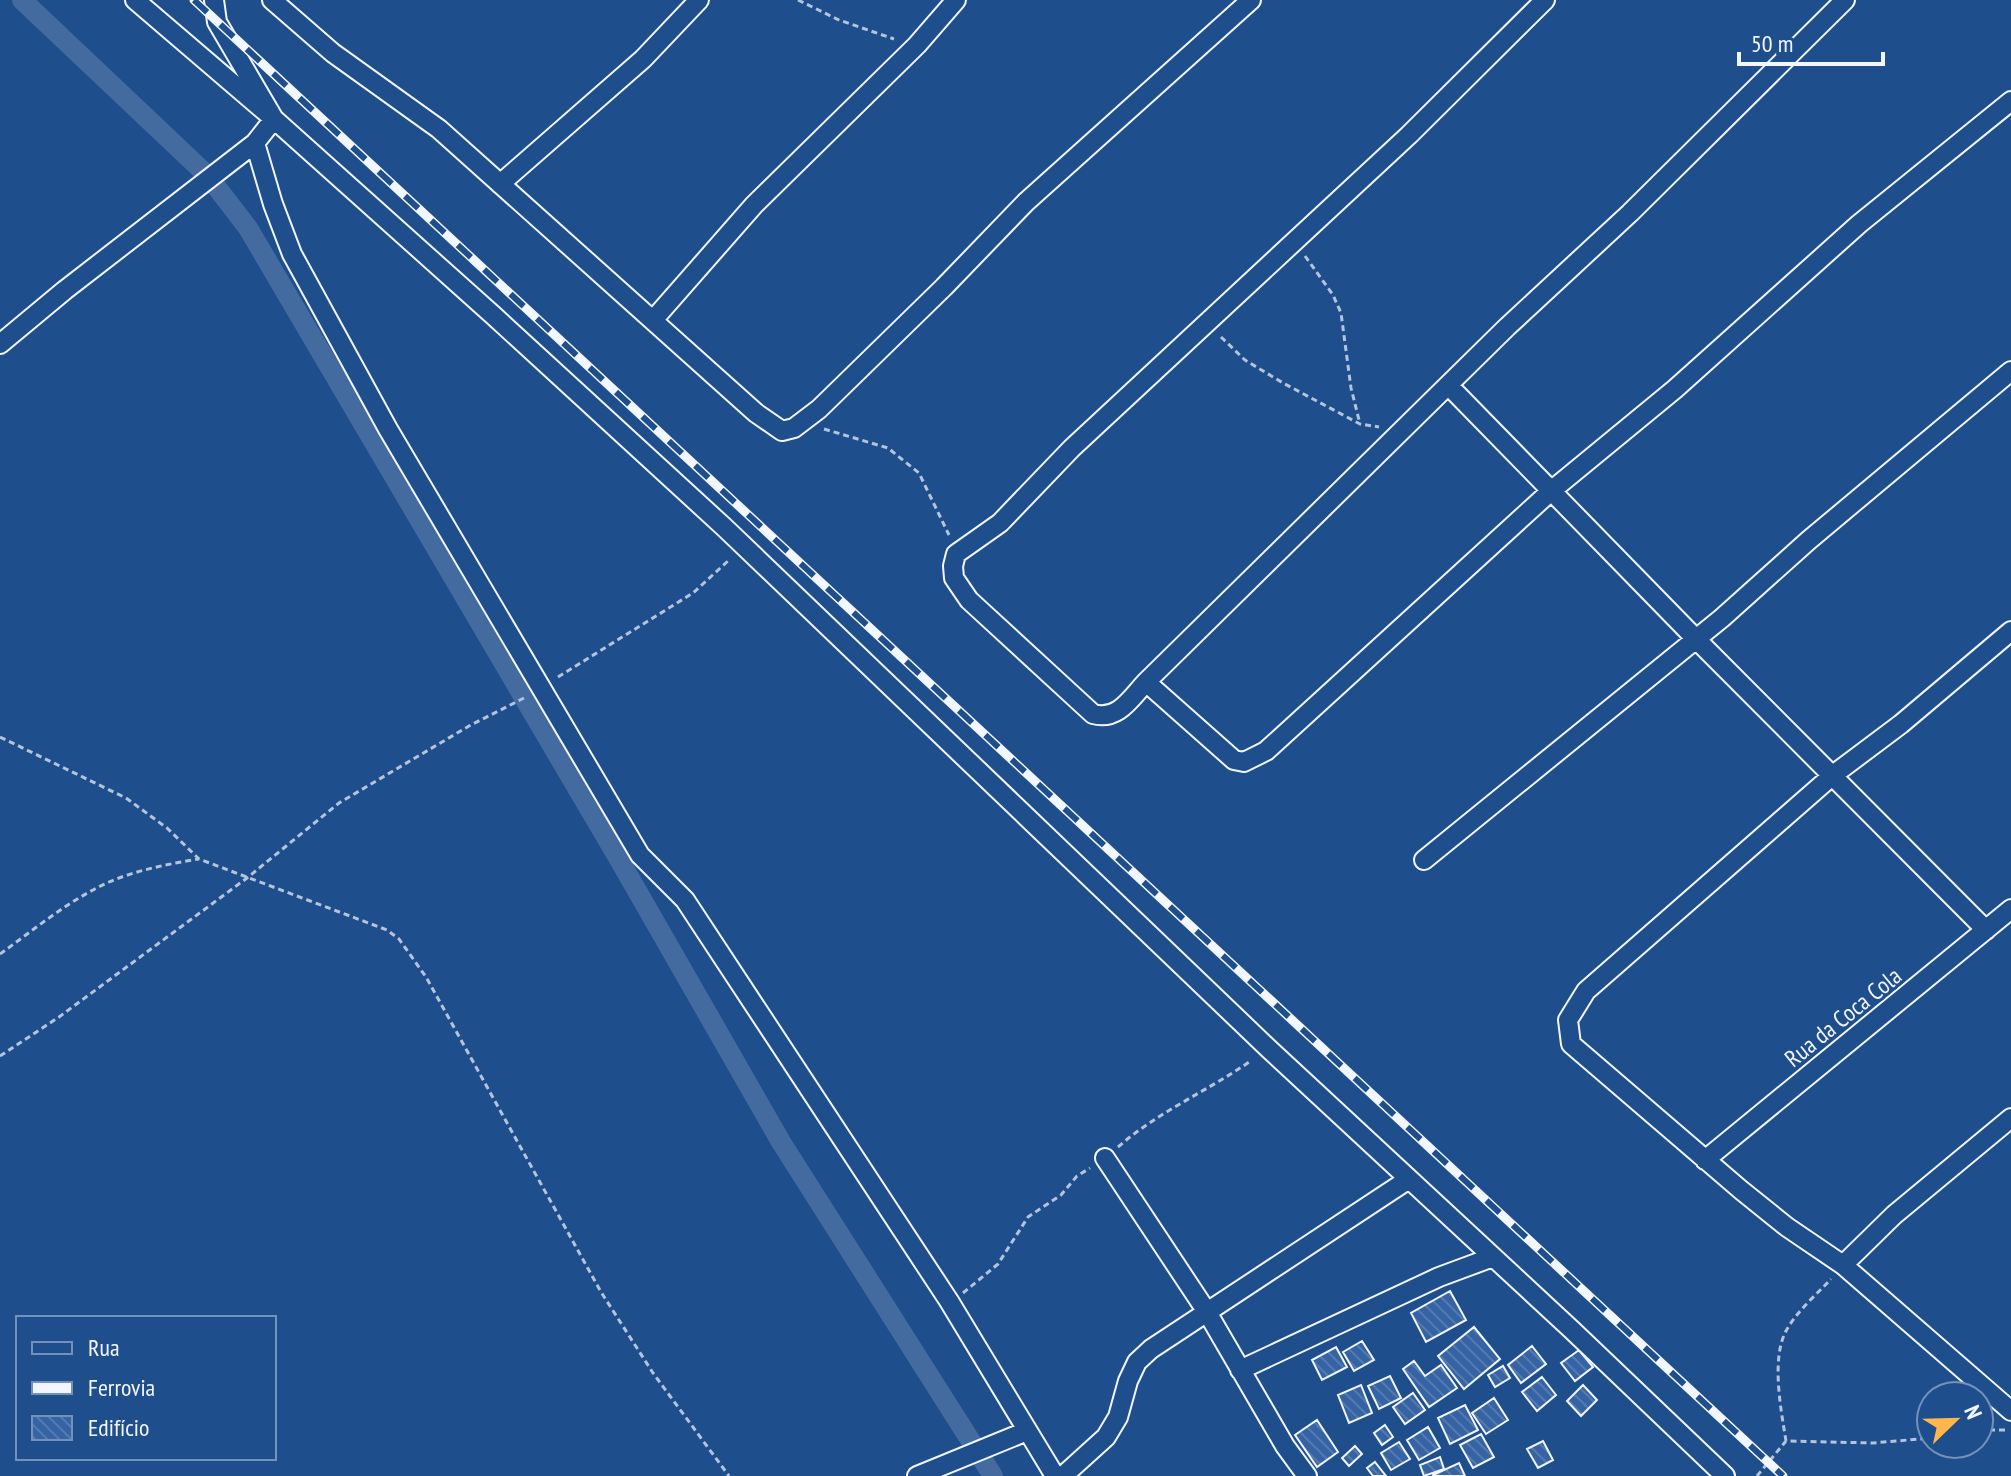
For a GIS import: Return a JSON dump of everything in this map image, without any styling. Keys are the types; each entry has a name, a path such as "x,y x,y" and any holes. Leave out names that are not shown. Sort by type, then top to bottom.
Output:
{"street":[{"path":"135,0 274,119 744,546 1269,1049 1725,1476"},
{"path":"214,0 217,22 274,119"},
{"path":"272,0 333,53 439,129 772,426 782,431 801,424 944,287 1026,202 1251,0"},
{"path":"500,184 643,59 699,0"},
{"path":"654,319 754,205 917,45 956,0"},
{"path":"1545,0 1409,135 1072,448 1000,523 956,554 954,578 969,600 1093,714 1102,717 1119,711 1251,576 1308,525 1507,327 1630,213 1845,0"},
{"path":"1146,682 1234,760 1244,762 1266,751 1551,491 1665,399 1859,224 2011,101"},
{"path":"0,344 255,143 274,119"},
{"path":"255,143 292,254 388,429 640,855 685,900 949,1301 1055,1476"},
{"path":"1424,860 1696,639 2011,371"},
{"path":"1449,386 1986,930"},
{"path":"2011,631 1911,716 1833,775 1586,991 1568,1020 1571,1044 1787,1227 1843,1265 2011,1411"},
{"name":"Rua da Coca Cola","path":"1705,1160 2011,909"},
{"path":"1843,1265 1894,1215 2011,1118"},
{"path":"1105,1158 1207,1312 1285,1446 1307,1476"},
{"path":"1063,1476 1113,1427 1137,1362 1170,1335 1409,1179"},
{"path":"1240,1370 1439,1277 1493,1257"},
{"path":"917,1476 1027,1431"}],"path":[{"path":"798,0 839,20 917,45"},
{"path":"1288,246 1305,256 1333,295 1341,313 1351,388 1360,424"},
{"path":"1207,323 1245,360 1360,424 1401,430"},
{"path":"801,424 888,448 919,473 956,554"},
{"path":"0,1056 59,1017 247,878 339,803 469,726 541,689 693,593 744,546"},
{"path":"0,737 126,798 167,828 199,859 298,899 373,924 399,939 426,977 601,1292 653,1373 729,1476"},
{"path":"0,954 61,910 107,883 149,869 199,859"},
{"path":"1757,1476 1786,1441 1779,1372 1785,1332 1843,1265"},
{"path":"1786,1441 1873,1443 1915,1439"}],"building":[{"path":"1450,1291 1466,1320 1426,1342 1411,1313"},
{"path":"1474,1327 1500,1359 1464,1389 1438,1356"},
{"path":"1362,1341 1374,1360 1354,1371 1343,1352"},
{"path":"1532,1346 1546,1364 1521,1383 1508,1365"},
{"path":"1336,1347 1347,1367 1322,1380 1312,1360"},
{"path":"1579,1350 1593,1367 1575,1381 1561,1363"},
{"path":"1414,1361 1425,1376 1441,1365 1457,1388 1429,1407 1403,1369"},
{"path":"1503,1366 1510,1378 1495,1387 1488,1375"},
{"path":"1390,1376 1401,1398 1379,1409 1368,1386"},
{"path":"1542,1377 1556,1395 1537,1411 1522,1392"},
{"path":"1361,1385 1372,1413 1349,1423 1338,1395"},
{"path":"1583,1385 1597,1400 1581,1416 1567,1401"},
{"path":"1413,1393 1425,1410 1405,1424 1393,1407"},
{"path":"1494,1398 1508,1420 1486,1434 1472,1413"},
{"path":"1465,1405 1478,1430 1450,1444 1438,1418"},
{"path":"1317,1420 1338,1452 1317,1467 1295,1435"},
{"path":"1385,1425 1393,1437 1382,1445 1374,1433"},
{"path":"1428,1427 1440,1448 1419,1460 1407,1440"},
{"path":"1481,1434 1494,1457 1473,1468 1460,1445"},
{"path":"1543,1441 1553,1460 1538,1468 1527,1449"},
{"path":"1399,1442 1410,1459 1391,1470 1381,1453"},
{"path":"1355,1446 1362,1454 1349,1466 1342,1458"},
{"path":"1440,1457 1444,1469 1424,1476 1420,1465"},
{"path":"1375,1462 1386,1476 1373,1476 1367,1468"},
{"path":"1459,1463 1465,1476 1433,1475"}],"waterway":[{"path":"22,0 208,176 248,228 620,861 781,1142 993,1476"}],"railway":[{"path":"194,0 1783,1476"}]}
